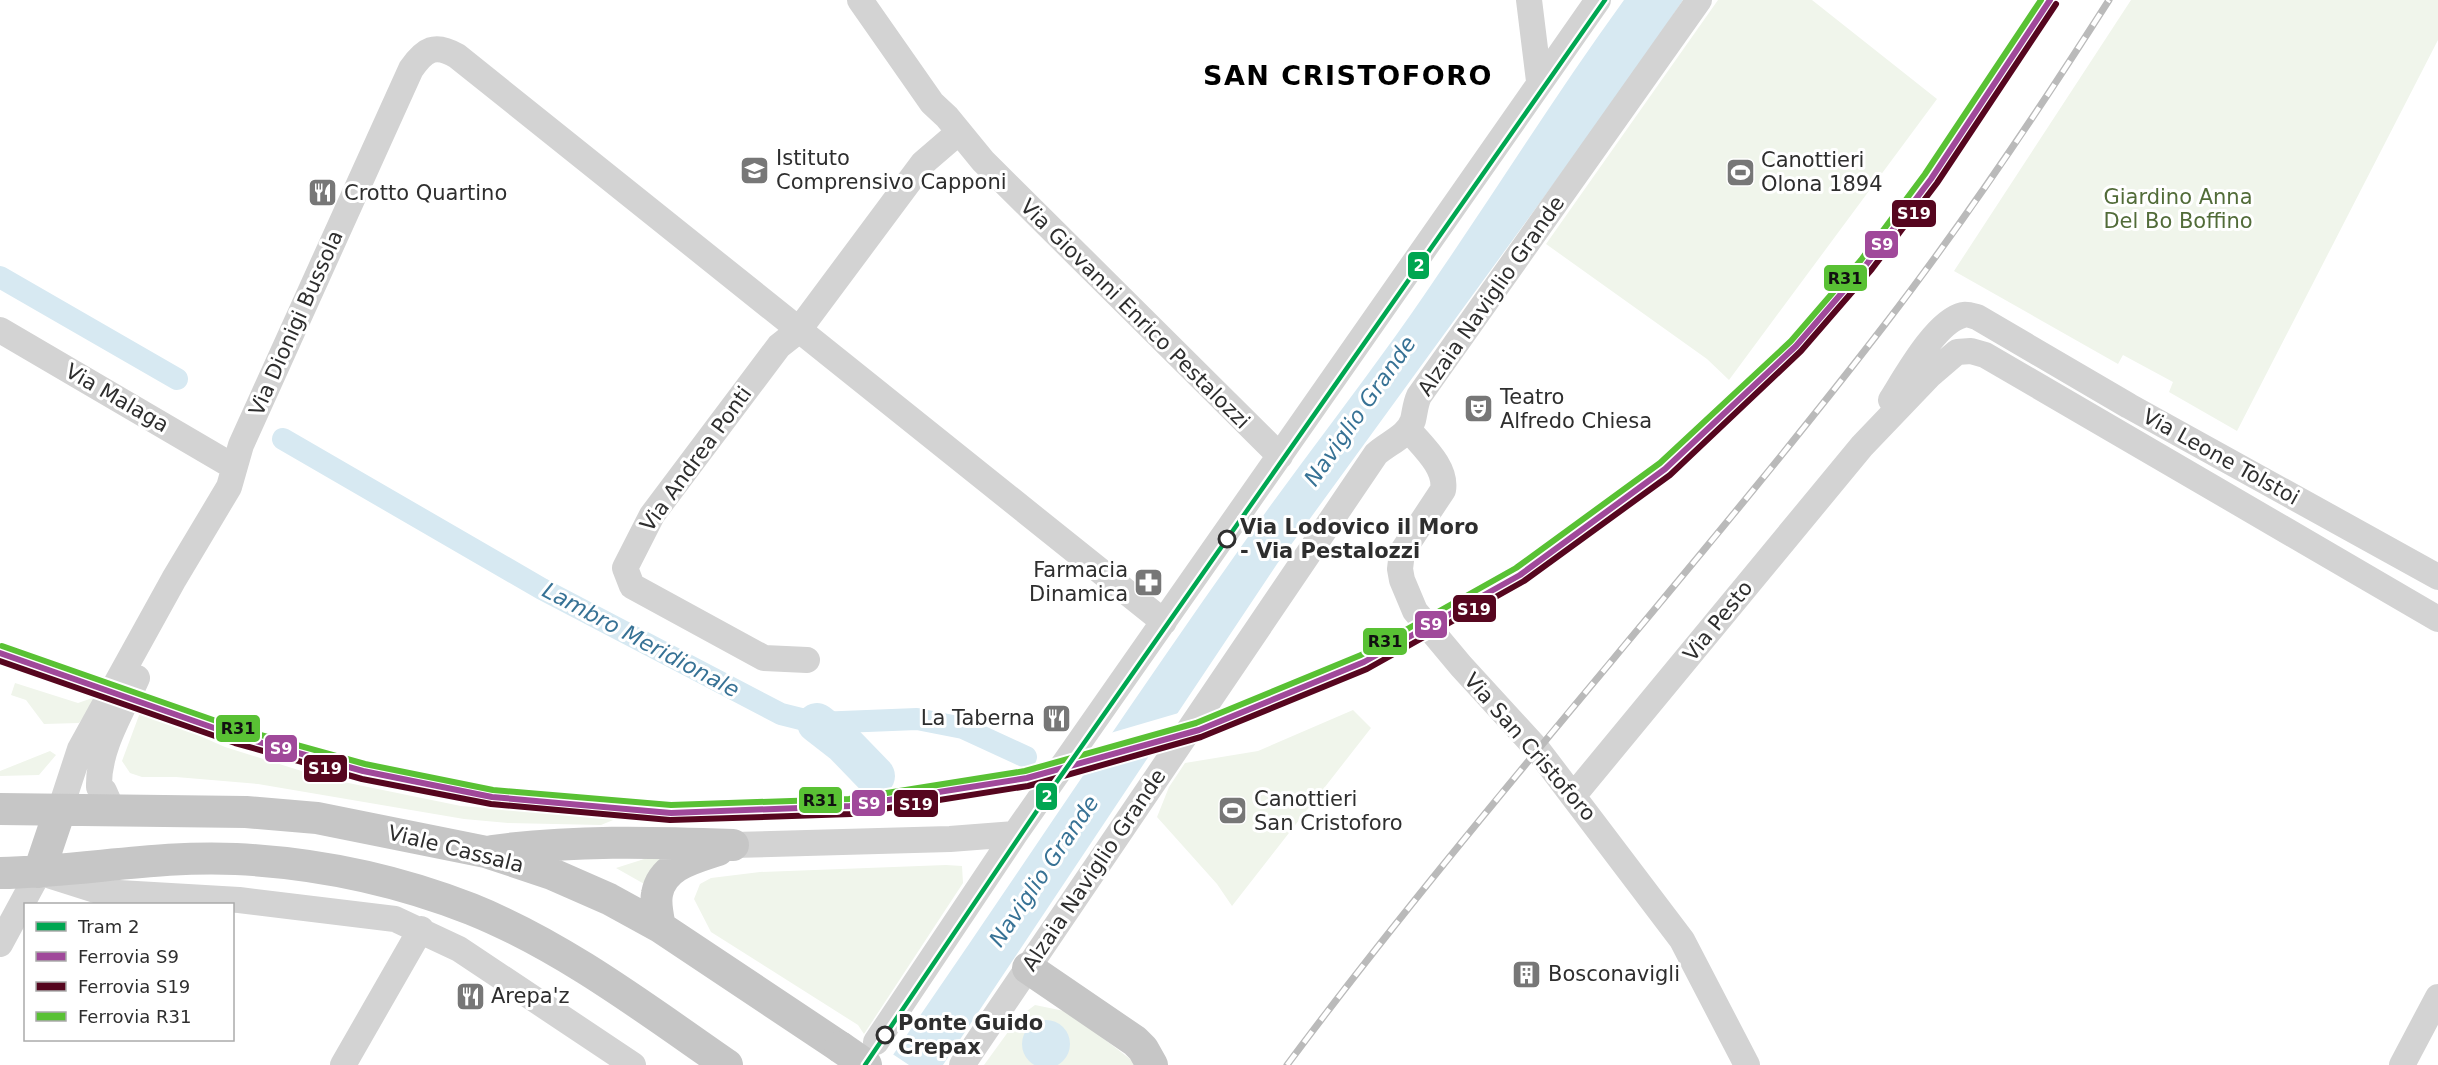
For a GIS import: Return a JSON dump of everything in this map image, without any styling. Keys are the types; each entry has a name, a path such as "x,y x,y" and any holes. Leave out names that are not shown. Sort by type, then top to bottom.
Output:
{"main road":[{"name":"Viale Cassala","path":"0,809 246,812 317,818 486,852 609,899 660,927 840,1047 871,1054"},
{"path":"39,872 60,810"},
{"path":"486,852 584,843 733,845"},
{"path":"660,927 657,895 661,882 673,867 689,859 733,845"},
{"path":"0,873 197,859 271,862 341,872 408,888 471,910 519,932 646,1009 727,1065"},
{"path":"1028,968 1135,1041 1143,1049 1152,1065"}],"street":[{"name":"Via Giovanni Enrico Pestalozzi","path":"860,0 932,103 947,117 983,161 1280,456"},
{"path":"1529,0 1539,81"},
{"path":"871,1054 1015,834 1539,81 1598,0"},
{"name":"Alzaia Naviglio Grande","path":"962,1065 1376,454 1408,429 1413,422 1414,407 1419,396 1699,0"},
{"name":"Via Dionigi Bussola","path":"60,810 80,749 162,600 229,487 241,445 411,69 420,56 432,48 446,49 457,56 798,331"},
{"name":"Via Andrea Ponti","path":"807,660 764,658 632,586 625,568 652,515 779,346 798,331 923,163 958,132"},
{"name":"Via Leone Tolstoi","path":"1964,315 1977,317 2129,406 2438,577"},
{"name":"Via Pesto","path":"1862,446 1913,366 1938,333 1949,322 1964,315"},
{"name":"Via Malaga","path":"0,330 234,467"},
{"path":"798,331 1164,622"},
{"name":"Via Leone Tolstoi","path":"1957,352 1971,351 1985,356 2438,619"},
{"name":"Via Pesto","path":"1574,795 1862,446 1929,376 1957,352"},
{"path":"2023,378 2026,363 2039,353"},
{"name":"Via San Cristoforo","path":"1408,429 1438,466 1444,483 1443,490 1402,552 1400,569 1415,610 1432,634 1538,750 1682,940 1747,1065"},
{"path":"2384,588 2395,588 2407,578 2408,570 2405,559"},
{"name":"Via Dionigi Bussola","path":"112,809 104,791 99,787 102,755 138,676 162,600"},
{"path":"733,845 950,839 1015,834"},
{"path":"0,940 39,872 102,892 239,900 395,919 459,948 633,1065"},
{"path":"343,1065 421,929"},
{"path":"2402,1065 2438,997"}],"green space":[{"name":"Canottieri Olona 1894","path":"1718,0 1812,0 1937,99 1729,380 1707,359 1546,244"},
{"name":"Giardino Anna Del Bo Boffino","path":"2131,0 2438,0 2438,40 2237,431 2169,392 2173,382 2123,355 2118,364 1954,271"},
{"path":"15,683 78,703 101,695 79,723 44,724 26,700 11,695"},
{"path":"141,710 225,747 324,778 461,806 618,818 601,825 508,823 464,819 258,784 176,777 142,777 130,773 122,761"},
{"name":"Canottieri San Cristoforo","path":"1353,710 1371,728 1232,906 1217,884 1157,817 1169,787 1185,763 1258,751"},
{"path":"50,751 56,755 39,775 0,776 0,771"},
{"path":"663,853 646,885 616,868"},
{"path":"962,866 963,883 864,1034 858,1025 711,932 694,899 700,884 711,878 760,872"},
{"path":"1035,1005 1069,1012 1134,1062 1134,1065 984,1065 1019,1017"}],"water":[{"name":"Naviglio Grande","path":"1624,0 1683,0 1629,80 1277,564 943,1065 886,1065 1262,517 1397,334"},
{"path":"1041,1020 1051,1020 1059,1024 1070,1039 1070,1049 1066,1057 1055,1066 1033,1064 1022,1049 1022,1039 1026,1031"}],"pier":[{"path":"1182,712 1154,754 1078,777 1107,734"},
{"path":"891,1053 909,1065 883,1065"}],"waterway":[{"name":"Lambro Meridionale","path":"0,277 177,379"},
{"name":"Lambro Meridionale","path":"283,439 542,589 781,714 817,723 917,719 963,728 1026,757"},
{"path":"817,723 844,744 875,776"}],"railway":[{"path":"1287,1065 1433,877 1737,509 1886,323 2001,164 2109,0"}],"tram line":[{"name":"2","path":"865,1065 1051,790 1605,0"}],"rail line":[{"name":"R31","path":"2,646 239,729 365,764 493,790 671,805 849,799 1025,771 1196,723 1361,655 1516,568 1660,463 1791,341 1861,260 1925,174 2041,0"},
{"name":"S9","path":"0,653 237,736 363,771 492,797 671,813 850,806 1027,778 1199,730 1364,662 1520,575 1665,469 1796,346 1866,265 1931,179 2050,0"},
{"name":"S19","path":"0,661 235,743 362,779 491,804 670,820 851,814 1028,786 1201,737 1367,669 1524,581 1670,475 1801,351 1872,269 1937,183 2056,4"}],"place":[{"name":"Istituto Comprensivo Capponi","path":"755,170"},
{"name":"Canottieri Olona 1894","path":"1740,172"},
{"name":"Crotto Quartino","path":"323,193"},
{"name":"Teatro Alfredo Chiesa","path":"1479,409"},
{"name":"Via Lodovico il Moro - Via Pestalozzi","path":"1227,539"},
{"name":"Farmacia Dinamica","path":"1149,582"},
{"name":"La Taberna","path":"1056,718"},
{"name":"Canottieri San Cristoforo","path":"1233,811"},
{"name":"Bosconavigli","path":"1527,974"},
{"name":"Arepa'z","path":"470,996"},
{"name":"Ponte Guido Crepax","path":"885,1035"}],"district":[{"name":"SAN CRISTOFORO","path":"1348,75"}]}
